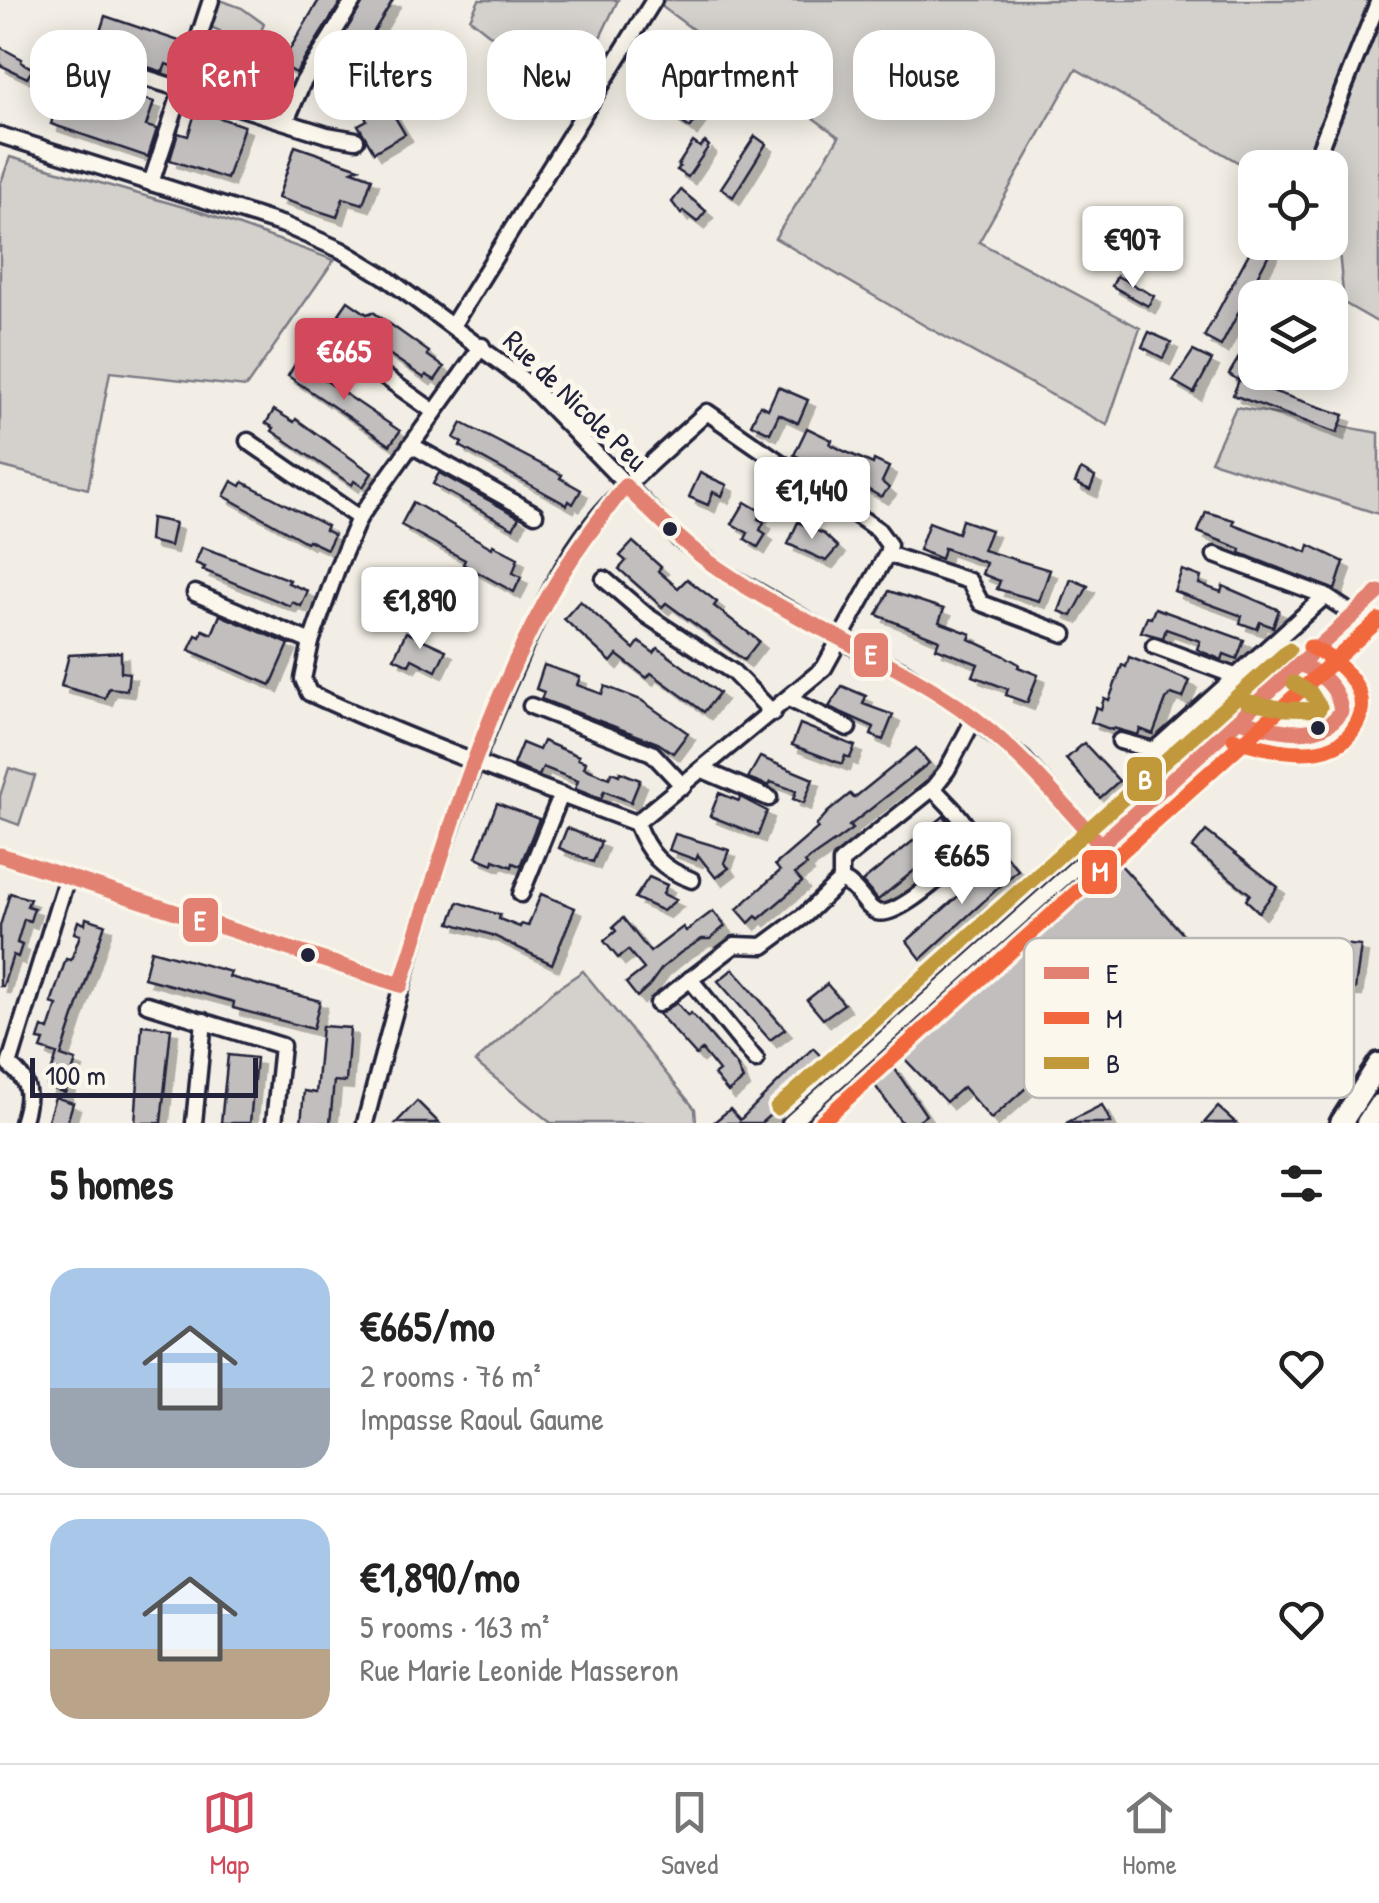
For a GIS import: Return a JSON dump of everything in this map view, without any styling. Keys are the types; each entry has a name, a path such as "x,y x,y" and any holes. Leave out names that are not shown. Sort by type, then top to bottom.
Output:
{"main road":[{"path":"1341,1123 1379,1064"},
{"path":"1367,1123 1379,1105"}],"street":[{"path":"202,30 212,0"},
{"path":"286,121 302,84 354,0"},
{"path":"452,326 654,0"},
{"path":"1319,150 1379,0"},
{"path":"151,183 172,120"},
{"path":"283,120 356,140"},
{"name":"Rue de Nicole Peu","path":"0,135 249,212 341,250 482,346 525,381 678,538 723,572 840,640 903,671 974,719 1023,758 1100,845"},
{"path":"322,332 433,412"},
{"path":"482,346 359,518 310,642 304,679 309,693 428,745 636,824 644,842 668,871 692,880"},
{"path":"365,1123 401,985 474,761 552,586 592,524 626,486 706,412 878,530 889,545 824,668 636,824"},
{"path":"248,442 359,518"},
{"path":"411,445 535,514"},
{"path":"887,554 969,581 981,603 1064,634"},
{"path":"1215,555 1326,596 1354,615"},
{"path":"604,579 646,614 734,672 772,713"},
{"path":"790,1123 1302,666 1379,592"},
{"path":"195,593 310,642"},
{"path":"1120,741 1153,750 1326,596"},
{"path":"1154,646 1235,676"},
{"path":"789,699 848,728"},
{"path":"532,706 652,754 683,786"},
{"path":"658,1004 734,946 763,946 805,914 841,880 841,862 932,788 947,770 974,719"},
{"path":"1160,745 1180,773"},
{"path":"702,770 769,798"},
{"path":"841,880 854,886 878,913 895,912 970,852 971,831 932,788"},
{"path":"520,894 561,795"},
{"path":"0,855 401,985"},
{"path":"22,1123 29,1099 28,1085 20,1073 4,1064 67,877"},
{"path":"690,979 756,1060"},
{"path":"147,1004 282,1046 274,1123"},
{"path":"194,1123 204,1021"},
{"path":"1332,1123 1367,1084"}],"shaded area":[{"path":"220,0 242,8 264,24 261,30 211,27"},
{"path":"479,0 618,0 604,30 487,32 470,19"},
{"path":"653,0 1379,0 1379,323 1348,305 1348,280 1342,280 1340,260 1348,260 1348,150 1238,150 1238,162 1076,69 979,242 1140,328 1107,425 775,238 839,137 816,120 833,120 833,30 694,30"},
{"path":"10,157 201,212 334,260 246,387 110,372 88,489 0,466 0,185"},
{"path":"1236,407 1379,433 1379,514 1211,461"},
{"path":"9,768 35,776 19,825 0,818 0,796"},
{"path":"583,971 695,1109 696,1123 551,1123 475,1062 552,992"}],"building":[{"path":"319,0 342,0 323,30 314,30 314,44 296,73 294,42"},
{"path":"364,0 393,0 375,30 346,30"},
{"path":"105,16 146,30 100,30"},
{"path":"147,30 167,37 167,64 163,72 147,67"},
{"path":"0,47 22,59 30,67 30,74 27,78 0,65"},
{"path":"147,100 154,102 146,126 157,129 148,157 51,124 52,120 147,120"},
{"path":"193,120 226,120 244,126 227,179 170,160 178,133 188,136"},
{"path":"367,120 397,120 405,134 374,152 358,125"},
{"path":"678,120 696,120 690,128"},
{"path":"755,136 766,144 733,197 721,188"},
{"path":"693,142 700,147 705,142 709,146 688,177 677,170"},
{"path":"295,146 359,168 352,171 372,178 363,204 343,198 337,217 278,198"},
{"path":"681,190 706,211 697,222 683,211 681,214 672,202"},
{"path":"1245,260 1266,260 1255,280 1238,280 1238,313 1221,346 1204,337"},
{"path":"1117,276 1154,296 1148,306 1112,286"},
{"path":"348,301 367,314 373,312 429,352 427,355 444,367 435,380 426,375 424,378 345,324 347,320 339,314"},
{"path":"1149,332 1171,342 1163,358 1142,347"},
{"path":"1193,351 1212,360 1194,393 1173,381"},
{"path":"1238,359 1238,380 1229,374"},
{"path":"297,361 400,431 390,445 288,376"},
{"path":"1238,382 1238,390 1269,390 1344,415 1337,433 1233,395"},
{"path":"778,387 808,400 798,423 779,414 770,433 751,424 760,405 768,409"},
{"path":"274,410 294,422 296,419 372,473 363,487 354,481 352,485 272,431 274,428 266,423"},
{"path":"462,423 562,475 560,478 581,490 573,504 569,501 567,505 460,446 462,443 454,438"},
{"path":"807,428 832,440 830,444 844,451 889,467 882,482 889,488 881,497 860,485 856,492 838,484 843,472 794,455"},
{"path":"1081,469 1095,477 1090,490 1075,483"},
{"path":"439,473 519,517 513,528 433,484"},
{"path":"700,473 727,485 722,496 713,492 708,505 689,497"},
{"path":"232,481 241,486 243,482 327,526 325,530 334,535 327,549 306,542 224,496"},
{"path":"413,502 492,548 493,545 518,558 513,573 521,577 514,592 401,525"},
{"path":"745,502 762,512 758,519 764,522 760,530 766,534 758,547 745,539 748,533 732,524"},
{"path":"1206,512 1307,552 1309,545 1344,562 1335,590 1198,532"},
{"path":"151,518 175,523 170,546 149,541"},
{"path":"962,520 991,530 983,550 1050,570 1039,601 997,589 1000,581 982,574 986,563 944,548 941,559 919,550 929,522 958,533"},
{"path":"798,522 824,534 838,547 826,561 788,544"},
{"path":"633,542 678,588 687,579 759,641 744,660 666,603 662,607 619,569 626,561 620,556"},
{"path":"202,547 290,580 288,583 308,591 301,606 292,602 290,606 203,570 205,567 195,563"},
{"path":"1182,570 1201,577 1199,584 1221,592 1223,586 1279,610 1273,627 1260,622 1257,629 1240,623 1242,616 1174,591"},
{"path":"1071,579 1088,586 1072,616 1059,611"},
{"path":"889,591 944,609 939,622 971,634 969,639 1038,675 1027,703 1006,695 1008,689 973,676 978,664 936,648 939,640 877,615"},
{"path":"580,601 634,649 639,642 654,653 658,648 719,693 704,712 651,673 647,678 617,655 611,662 564,619"},
{"path":"1155,608 1244,640 1237,659 1224,654 1222,660 1205,653 1197,649 1200,641 1166,629 1163,638 1141,632"},
{"path":"220,615 289,644 271,685 189,650 203,630 212,634"},
{"path":"406,632 446,650 436,671 412,659 409,665 394,658"},
{"path":"121,652 121,672 129,673 127,690 109,688 105,698 61,686 69,655"},
{"path":"1129,657 1190,681 1183,698 1171,694 1166,700 1153,734 1140,729 1138,735 1112,730 1091,722 1096,707 1101,709 1104,698 1109,700"},
{"path":"544,665 580,677 577,685 602,694 605,686 641,700 688,733 673,753 658,743 541,699 544,692 536,689"},
{"path":"842,686 866,696 863,704 893,715 883,740 871,735 874,727 829,707"},
{"path":"800,724 855,746 850,758 845,756 842,764 792,745"},
{"path":"543,741 579,756 586,762 584,768 609,778 612,772 620,772 640,780 631,802 604,791 601,799 575,789 578,781 543,767 539,776 513,765 522,743 539,750"},
{"path":"1084,743 1119,781 1100,798 1066,759"},
{"path":"916,748 929,763 849,826 852,829 805,862 807,865 795,874 802,882 749,923 737,909 780,871 775,865 818,828 828,812 850,794 854,798"},
{"path":"760,757 813,779 804,803 793,799 796,791 748,778"},
{"path":"719,793 739,801 740,797 767,811 758,835 710,816"},
{"path":"497,803 539,819 520,866 494,860 493,864 476,857"},
{"path":"944,816 958,835 878,900 862,882"},
{"path":"567,828 601,842 593,862 559,848"},
{"path":"1206,831 1278,887 1259,912 1246,900 1250,894 1192,848"},
{"path":"675,834 729,850 724,863 729,868 716,878 698,855 696,860 669,850"},
{"path":"1005,855 1018,870 921,959 907,941"},
{"path":"1119,863 1186,938 1035,938"},
{"path":"649,877 667,885 663,894 676,900 663,911 635,898"},
{"path":"10,893 30,899 27,906 34,908 30,921 24,919 17,943 22,945 18,957 13,955 0,986 0,926"},
{"path":"541,894 575,908 552,964 492,935 450,923 458,902 500,915 499,919 520,927 528,926"},
{"path":"713,911 725,926 710,939 702,939 680,953 637,997 626,983 644,969 628,950 618,958 604,941 616,931 613,927 623,918 650,952"},
{"path":"86,918 105,924 61,1056 76,1061 65,1093 47,1086 57,1054 41,1049 44,1041 38,1040 42,1027 49,1030 57,1005 51,1003 66,959 71,960 80,935 74,933 78,921 85,924"},
{"path":"1354,945 1361,946 1354,989"},
{"path":"1024,948 1024,1090 991,1119 963,1087 946,1102 903,1057"},
{"path":"151,950 231,972 229,977 320,1001 313,1029 233,1008 234,1002 144,978"},
{"path":"733,969 785,1029 770,1040 718,981"},
{"path":"827,984 844,1004 823,1019 807,1000"},
{"path":"677,1003 688,1016 691,1013 737,1066 743,1080 728,1092 714,1075 719,1071 702,1050 696,1055 659,1014"},
{"path":"142,1025 171,1028 161,1123 135,1123"},
{"path":"322,1026 350,1028 346,1082 334,1081 330,1123 301,1123 304,1091 316,1093"},
{"path":"813,1048 828,1064 761,1123 713,1123 730,1109 740,1120"},
{"path":"228,1055 256,1058 250,1123 221,1123"},
{"path":"893,1066 926,1115 915,1123 902,1123 871,1080"},
{"path":"55,1097 73,1103 67,1123 47,1123"},
{"path":"417,1101 439,1123 396,1123"},
{"path":"1102,1105 1111,1123 1066,1123"},
{"path":"1218,1107 1236,1123 1204,1123"}],"transit line":[{"name":"E","path":"625,486 722,571 930,688 979,722 1034,772 1100,845"},
{"name":"E","path":"401,985 464,788 523,645 556,584 625,486"},
{"name":"E","path":"1100,845 1379,592"},
{"name":"M","path":"1026,938 1379,620"},
{"name":"M","path":"1234,739 1271,749 1310,752 1334,746 1349,735 1361,712 1357,689 1342,668 1310,647"},
{"name":"B","path":"777,1108 1289,650"},
{"name":"E","path":"1240,720 1295,732 1321,728 1332,721 1341,711 1337,695 1323,678 1302,665"},
{"name":"B","path":"1246,701 1285,709 1318,710 1311,693 1294,683"},
{"name":"E","path":"0,855 401,985"},
{"name":"M","path":"820,1123 1024,939"}]}
